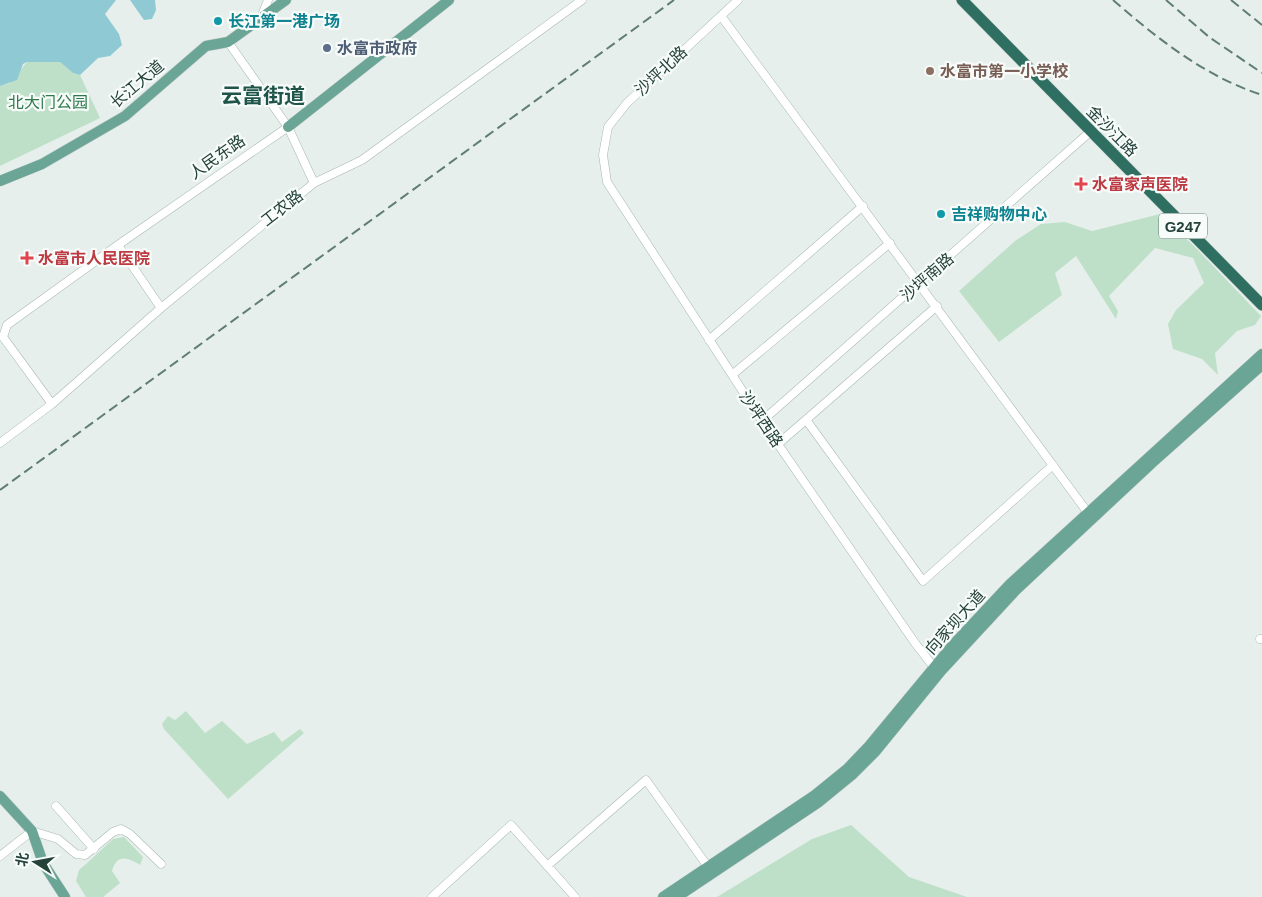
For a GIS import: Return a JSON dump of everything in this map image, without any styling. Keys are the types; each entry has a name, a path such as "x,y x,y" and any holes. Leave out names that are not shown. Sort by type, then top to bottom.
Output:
{"highway":[{"name":"金沙江路","path":"962,0 1262,305"}],"main road":[{"name":"长江大道","path":"0,182 42,164 125,116 206,46 228,42 286,0"},
{"name":"人民东路","path":"288,127 449,0"},
{"name":"向家坝大道","path":"1090,515 1262,354"},
{"name":"向家坝大道","path":"677,897 710,870 836,779 869,746 937,670 1010,584 1262,365"},
{"path":"0,796 32,831 43,864 65,897"},
{"name":"向家坝大道","path":"663,897 710,870"}],"street":[{"path":"261,18 268,0"},
{"name":"工农路","path":"0,443 52,404 161,308 314,183 362,160 582,0"},
{"name":"沙坪北路","path":"603,155 608,127 626,103 738,0"},
{"path":"721,16 1090,515"},
{"path":"228,42 288,127 314,183"},
{"name":"人民东路","path":"52,404 3,337 7,324 118,244 288,127"},
{"name":"沙坪南路","path":"762,421 920,284 1090,132"},
{"name":"沙坪西路","path":"603,155 607,182 732,375 915,643 937,670"},
{"path":"710,340 863,206"},
{"path":"732,375 890,243"},
{"path":"118,244 161,308"},
{"path":"778,444 937,306"},
{"path":"807,421 923,581 1053,465"},
{"path":"547,866 646,780 710,870"},
{"path":"56,806 94,849"},
{"path":"432,897 511,825 575,897"},
{"path":"0,856 32,831 58,839 76,854 85,855 113,832 121,830 130,834 161,864"}],"green space":[{"name":"北大门公园","path":"27,62 60,62 73,73 80,75 100,118 0,166 0,86 10,83"},
{"path":"1160,214 1194,246 1261,316 1255,325 1237,331 1215,353 1218,375 1202,359 1173,349 1168,324 1176,310 1204,283 1193,258 1155,248 1109,296 1118,311 1116,319 1076,256 1055,273 1062,295 999,342 959,291 1015,241 1041,224 1065,222 1092,231"},
{"path":"186,711 205,733 222,721 247,744 274,732 282,742 300,729 304,733 228,799 164,729 162,724 168,716 175,720"},
{"path":"851,825 909,877 967,897 717,897 812,839"},
{"path":"124,837 143,857 140,865 131,860 120,859 114,865 112,871 120,883 103,897 86,897 76,881 79,870 113,839"}],"water":[{"path":"0,0 116,0 105,14 119,34 122,45 110,56 98,58 80,75 73,73 60,62 27,62 23,64 17,80 0,86"},
{"path":"130,0 155,0 156,10 152,19 144,20"}],"railway":[{"path":"0,490 674,0"},
{"path":"1113,0 1147,29 1201,67 1221,78 1262,95"},
{"path":"1166,0 1209,37 1262,73"},
{"path":"1231,0 1262,25"}],"place":[{"name":"长江第一港广场","path":"218,21"},
{"name":"水富市政府","path":"327,48"},
{"name":"水富市第一小学校","path":"930,71"},
{"name":"水富家声医院","path":"1081,184"},
{"name":"吉祥购物中心","path":"941,214"},
{"name":"水富市人民医院","path":"27,258"}],"district":[{"name":"云富街道","path":"263,95"}]}
